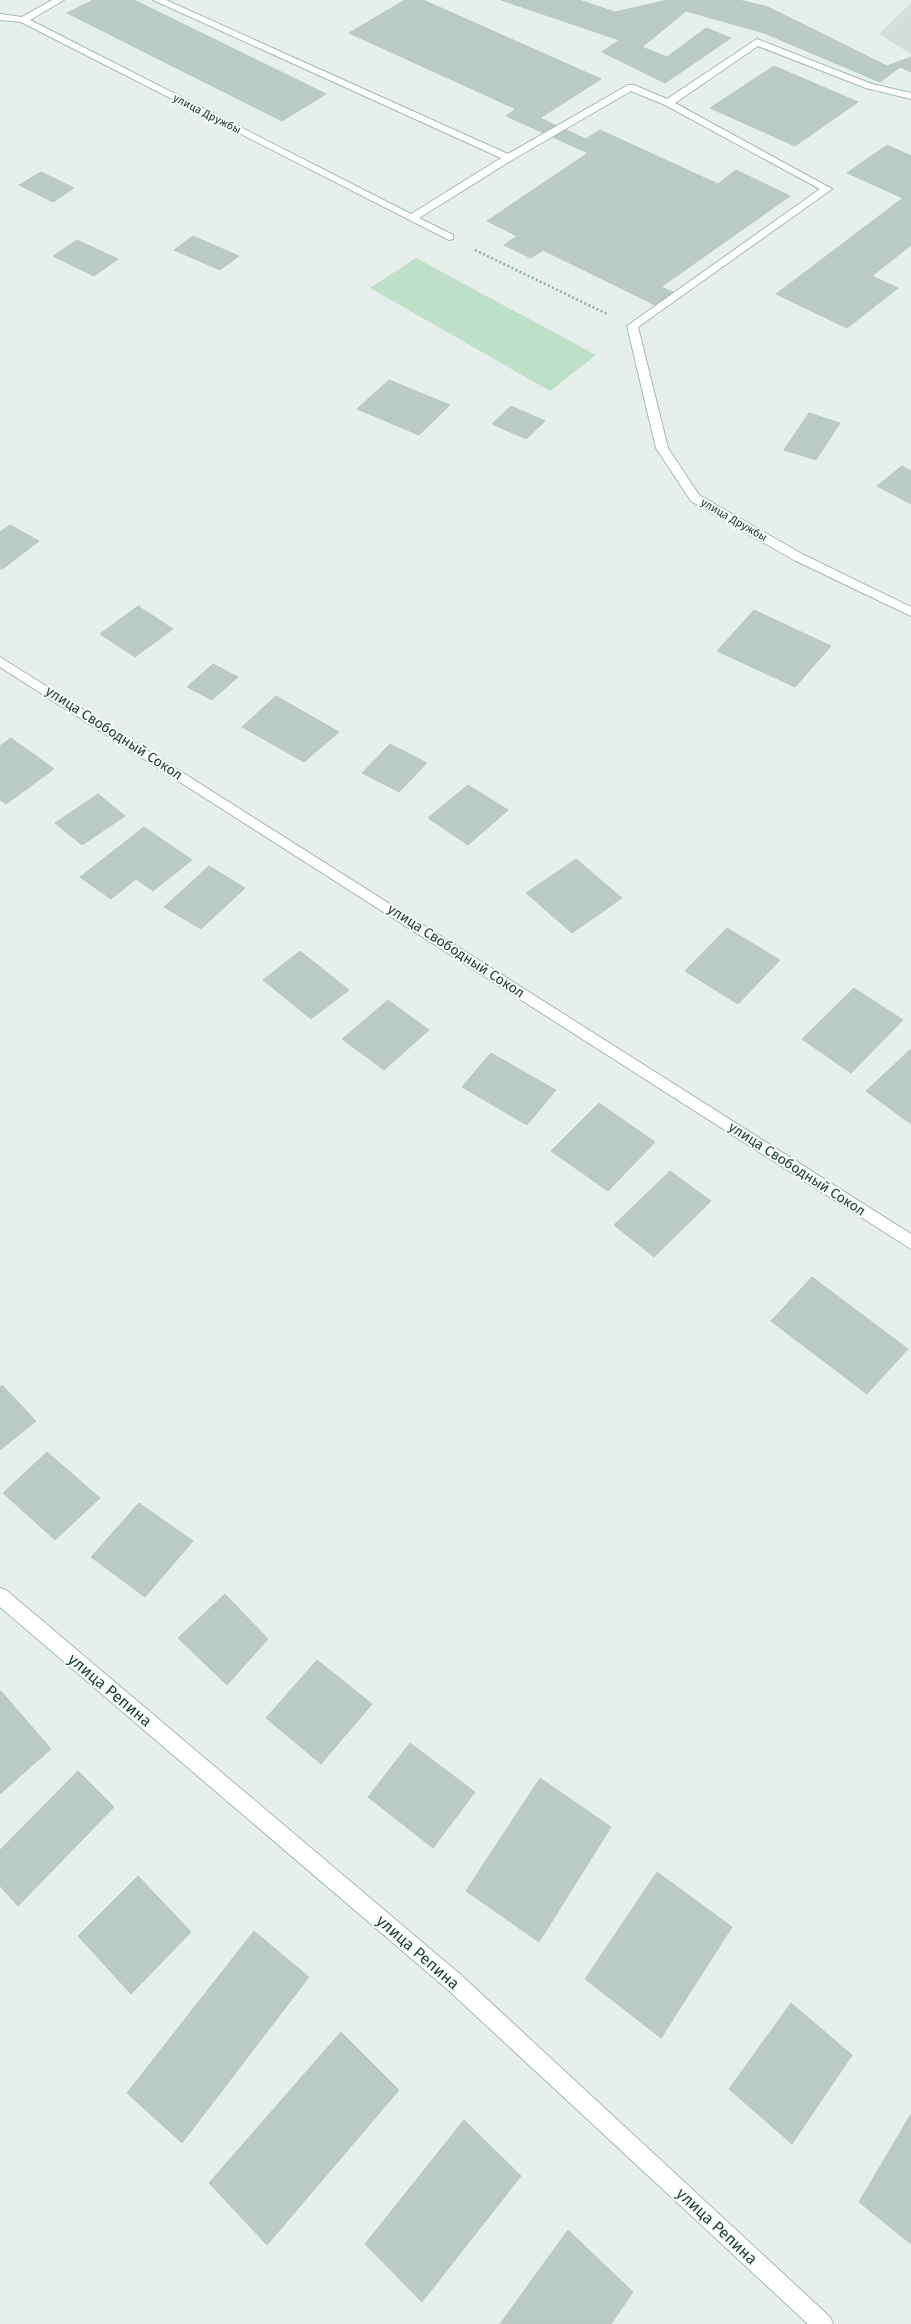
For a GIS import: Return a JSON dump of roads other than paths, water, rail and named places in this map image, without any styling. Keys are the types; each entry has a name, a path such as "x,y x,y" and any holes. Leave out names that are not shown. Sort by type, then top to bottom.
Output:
{"street":[{"path":"23,20 59,0"},
{"path":"158,0 508,158"},
{"name":"улица Дружбы","path":"0,17 23,20 449,237"},
{"path":"413,217 508,158 631,87 668,102 757,42 869,86 911,96"},
{"name":"улица Дружбы","path":"668,102 827,189 632,326 662,448 695,498 798,556 911,612"},
{"name":"улица Свободный Сокол","path":"0,661 911,1242"},
{"name":"улица Репина","path":"0,1596 454,1982 823,2324"}]}
